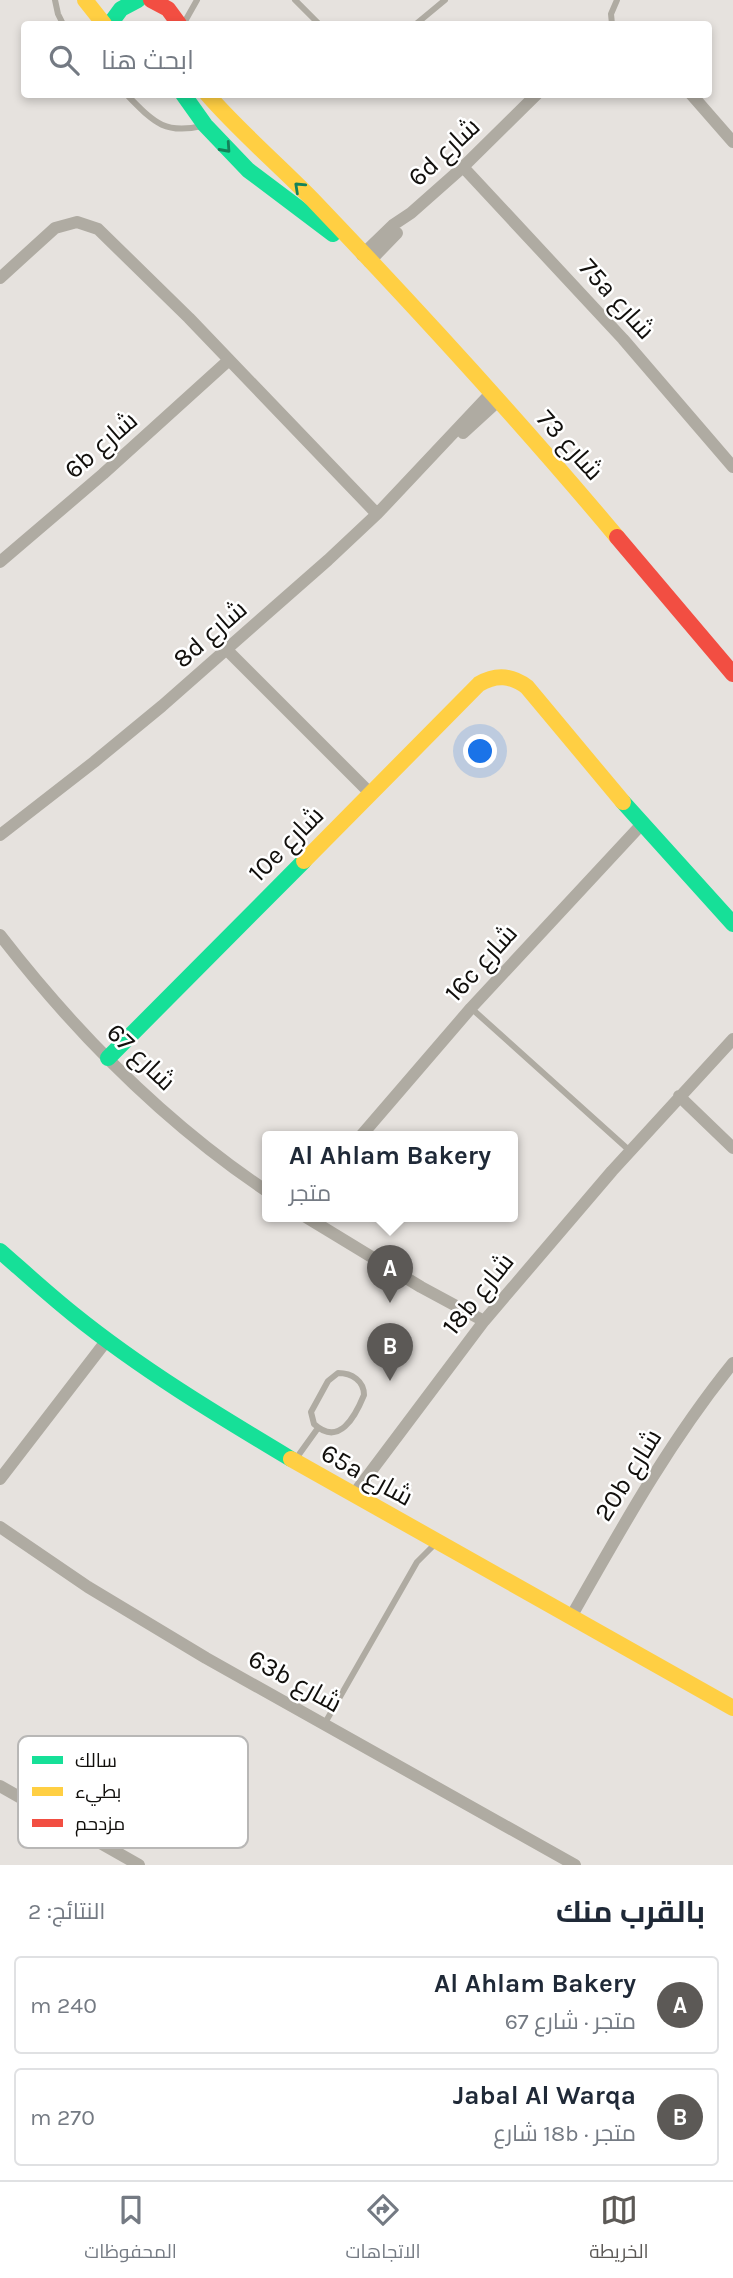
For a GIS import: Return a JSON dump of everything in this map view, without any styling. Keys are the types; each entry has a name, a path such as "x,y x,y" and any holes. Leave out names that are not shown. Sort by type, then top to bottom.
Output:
{"street":[{"path":"85,0 102,21"},
{"path":"112,21 123,6 138,0"},
{"path":"153,0 173,12 179,21"},
{"name":"شارع 73","path":"186,98 228,151 258,179 365,258"},
{"name":"شارع 73","path":"211,98 237,128 311,198 495,397 733,674"},
{"name":"6d شارع","path":"365,258 398,231 411,213 463,167 533,98"},
{"path":"694,98 733,142"},
{"name":"75a شارع","path":"463,167 623,339 733,467"},
{"path":"0,278 55,228 66,223 88,224 106,235 377,514"},
{"name":"6b شارع","path":"0,562 103,474 229,360"},
{"name":"8d شارع","path":"0,835 104,754 227,650 377,514 438,452 453,443 495,397"},
{"path":"227,650 371,794"},
{"name":"10e شارع","path":"108,1058 479,684 495,676 512,677 527,687 642,824"},
{"path":"642,824 733,924"},
{"name":"16c شارع","path":"365,1131 471,1008 642,824"},
{"name":"شارع 67","path":"0,935 66,1014 152,1101 198,1141 262,1188"},
{"name":"18b شارع","path":"354,1494 484,1321 630,1151 733,1039"},
{"path":"679,1096 733,1148"},
{"path":"314,1222 421,1287 484,1321"},
{"name":"65a شارع","path":"0,1251 107,1340 202,1406 294,1462 733,1708"},
{"path":"0,1479 107,1340"},
{"name":"20b شارع","path":"571,1617 639,1497 682,1431 733,1363"},
{"name":"63b شارع","path":"0,1527 147,1623 575,1865"},
{"path":"0,1786 18,1796"},
{"path":"109,1848 139,1865"}],"lane":[{"path":"55,0 62,21"},
{"path":"183,21 197,0"},
{"path":"295,0 316,21"},
{"path":"420,21 445,0"},
{"path":"612,21 611,13 617,0"},
{"path":"130,98 144,112 169,128 183,130 205,125"},
{"path":"471,1008 630,1151"},
{"path":"345,1373 358,1380 362,1384 364,1395 345,1427 337,1433 318,1428 311,1412 332,1376 345,1373"},
{"path":"294,1462 318,1428"},
{"path":"325,1723 417,1562 432,1549 436,1541"}],"traffic: fast":[{"path":"112,21 121,9 138,0"},
{"path":"186,98 205,125 248,170 333,234"},
{"path":"623,802 733,924"},
{"path":"108,1058 304,861"},
{"path":"0,1251 125,1354 291,1459"}],"traffic: slow":[{"path":"85,0 102,21"},
{"path":"211,98 313,200 429,324 617,537"},
{"path":"304,861 479,684 497,677 509,678 527,687 623,802"},
{"path":"291,1459 733,1708"}],"traffic: jam":[{"path":"151,0 168,9 177,21"},
{"path":"617,537 733,674"}],"place":[{"name":"Al Ahlam Bakery","path":"390,1303"},
{"name":"Jabal Al Warqa","path":"390,1381"}]}
